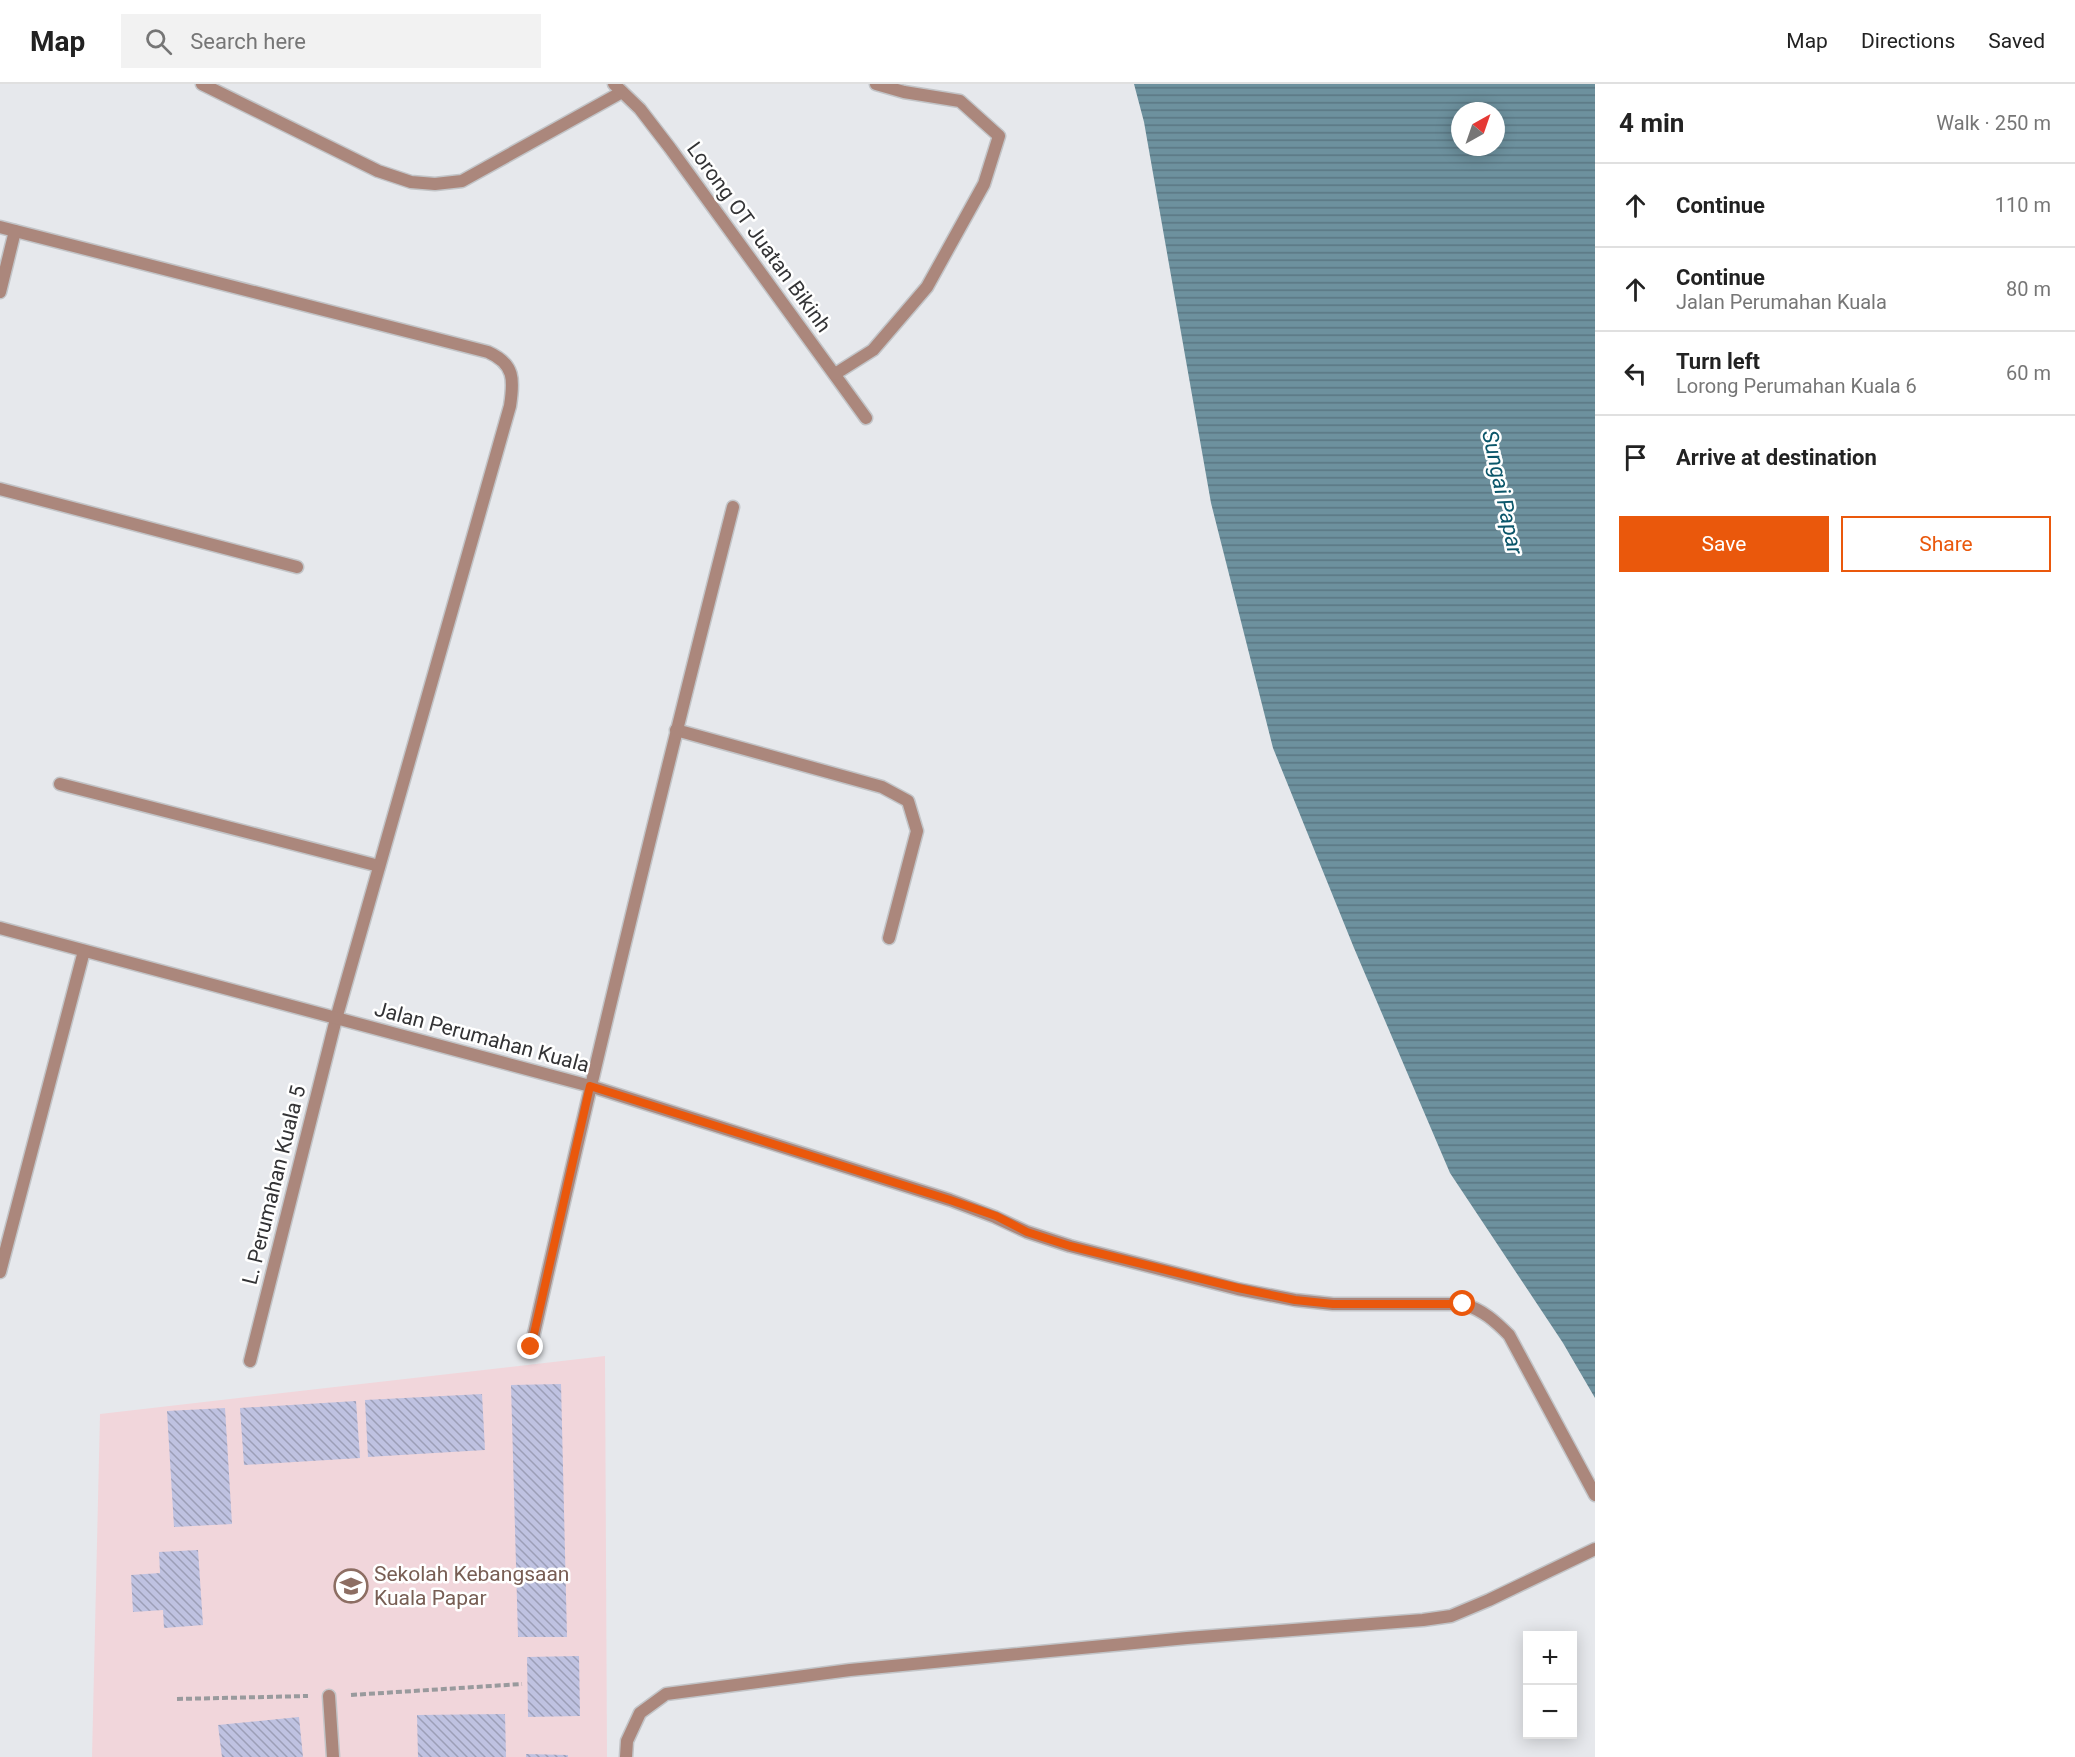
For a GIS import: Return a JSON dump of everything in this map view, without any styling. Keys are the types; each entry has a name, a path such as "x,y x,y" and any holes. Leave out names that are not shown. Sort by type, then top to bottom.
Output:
{"street":[{"path":"202,84 378,171 411,182 435,184 462,181 618,88"},
{"path":"835,374 873,350 927,287 984,184 999,136 960,101 904,92 876,84"},
{"name":"Lorong OT Juatan Bikinh","path":"618,88 640,109 670,147 866,418"},
{"path":"0,227 15,231 0,291"},
{"name":"L. Perumahan Kuala 5","path":"15,231 488,352 500,358 508,367 513,379 510,406 336,1019 250,1361"},
{"path":"0,489 297,567"},
{"path":"531,1347 590,1086 676,730 733,507"},
{"path":"676,730 882,787 908,801 917,831 889,938"},
{"path":"60,784 379,866"},
{"name":"Jalan Perumahan Kuala","path":"0,928 590,1086 950,1200 996,1216 1027,1232 1070,1246 1295,1300 1333,1304 1463,1304 1477,1308 1493,1318 1509,1335 1595,1495"},
{"path":"0,1272 84,951"},
{"path":"626,1757 627,1741 640,1713 666,1694 861,1669 1451,1616 1595,1549"},
{"path":"329,1696 333,1757"}],"shaded area":[{"name":"Sekolah Kebangsaan Kuala Papar","path":"605,1356 607,1757 92,1757 100,1414"}],"water":[{"name":"Sungai Papar","path":"1134,84 1595,84 1595,1398 1563,1343 1450,1173 1354,948 1273,748 1211,503 1144,122"}],"building":[{"path":"561,1384 567,1637 518,1637 511,1385"},
{"path":"482,1394 485,1450 368,1457 365,1400"},
{"path":"356,1401 360,1458 244,1465 240,1408"},
{"path":"225,1408 232,1524 174,1527 167,1411"},
{"path":"198,1550 203,1625 164,1628 163,1610 133,1612 131,1575 160,1573 159,1552"},
{"path":"579,1656 580,1716 528,1717 527,1657"},
{"path":"505,1714 506,1757 418,1757 417,1715"},
{"path":"299,1717 303,1757 222,1757 218,1725"},
{"path":"526,1754 568,1755 568,1757 526,1757"}],"place":[{"name":"Sekolah Kebangsaan Kuala Papar","path":"351,1586"}],"route":[{"path":"531,1347 590,1086 950,1200 996,1216 1027,1232 1070,1246 1238,1288 1295,1300 1333,1304 1463,1304"}]}
